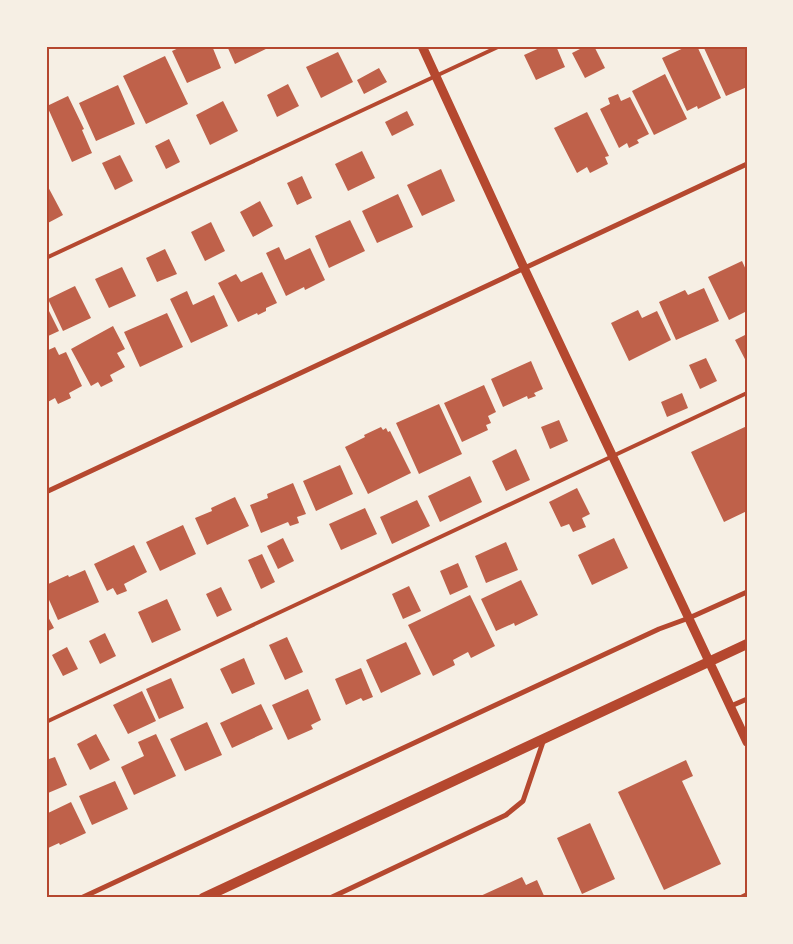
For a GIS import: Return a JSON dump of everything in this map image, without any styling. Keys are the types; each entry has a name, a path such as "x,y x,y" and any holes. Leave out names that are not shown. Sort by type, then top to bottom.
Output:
{"main road":[{"path":"203,898 747,644"}],"street":[{"path":"422,46 524,268 747,742"},
{"path":"46,492 747,164"},
{"path":"81,898 659,629 747,592"},
{"path":"731,706 747,699"},
{"path":"330,898 506,816 523,801 545,737"}],"lane":[{"path":"46,258 500,46"},
{"path":"46,722 747,393"},
{"path":"738,898 747,894"}],"building":[{"path":"183,46 212,46 221,68 187,83 172,51"},
{"path":"227,46 272,46 235,64"},
{"path":"544,46 556,46 565,67 536,80 524,55"},
{"path":"586,46 594,46 605,68 585,78 572,53"},
{"path":"688,46 697,46 721,98 698,109 697,106 687,111 662,58"},
{"path":"708,46 747,46 747,87 726,96 704,48"},
{"path":"338,52 353,82 321,98 306,67"},
{"path":"165,56 188,104 146,124 123,76"},
{"path":"379,68 387,82 364,94 357,80"},
{"path":"665,74 687,119 654,135 632,91"},
{"path":"288,84 299,106 277,117 267,95"},
{"path":"118,85 135,124 96,141 79,103"},
{"path":"618,94 621,101 630,97 649,134 637,140 639,143 629,148 627,143 619,148 600,109 610,104 608,98"},
{"path":"68,96 84,129 82,130 92,153 72,162 47,106"},
{"path":"223,101 238,131 210,145 196,115"},
{"path":"407,111 414,125 392,136 385,122"},
{"path":"587,112 609,156 605,157 608,164 590,173 587,167 577,173 554,128"},
{"path":"169,139 180,162 166,169 155,146"},
{"path":"362,151 375,178 348,191 335,164"},
{"path":"120,155 133,181 115,190 102,163"},
{"path":"441,169 455,201 422,216 407,185"},
{"path":"302,176 312,198 297,205 287,183"},
{"path":"46,183 63,215 46,224"},
{"path":"398,194 413,227 377,243 362,211"},
{"path":"260,201 273,226 253,237 240,212"},
{"path":"350,220 365,251 329,268 315,236"},
{"path":"211,222 225,251 205,261 191,232"},
{"path":"279,247 285,260 310,248 325,280 305,290 304,287 286,296 266,253"},
{"path":"165,249 177,274 157,282 146,258"},
{"path":"742,261 747,272 747,316 745,312 729,320 708,277"},
{"path":"122,267 136,296 109,308 95,279"},
{"path":"262,272 277,303 266,308 266,311 258,315 257,313 238,322 218,283 236,274 241,282"},
{"path":"75,286 91,318 63,331 48,299"},
{"path":"704,288 719,321 676,340 659,302 685,290 688,295"},
{"path":"187,291 193,305 214,295 228,326 191,343 170,299"},
{"path":"46,305 59,331 46,337"},
{"path":"638,310 642,318 657,311 671,340 629,361 611,323"},
{"path":"167,313 183,347 140,367 124,332"},
{"path":"113,326 125,349 117,353 125,367 110,375 113,381 101,387 98,382 91,386 71,349"},
{"path":"747,334 747,363 735,340"},
{"path":"55,347 59,355 66,352 82,386 69,393 71,398 58,404 55,398 46,403 46,351"},
{"path":"706,358 717,381 700,389 689,365"},
{"path":"531,361 543,389 534,393 536,396 528,399 527,396 503,407 491,379"},
{"path":"484,385 496,412 488,416 491,423 486,425 488,430 462,442 444,403"},
{"path":"682,393 688,408 667,417 661,402"},
{"path":"439,404 462,454 419,474 396,423"},
{"path":"559,420 568,441 550,449 541,427"},
{"path":"747,426 747,511 724,522 691,452"},
{"path":"381,427 383,430 386,428 388,432 390,431 411,473 368,494 345,447"},
{"path":"516,449 530,480 506,491 492,461"},
{"path":"340,465 353,494 316,511 303,481"},
{"path":"470,476 482,502 440,522 428,496"},
{"path":"293,483 306,514 297,517 299,523 290,526 288,522 261,533 250,505 268,498 267,494"},
{"path":"577,488 590,514 582,518 586,527 573,532 569,524 561,527 549,502"},
{"path":"235,497 249,526 207,545 195,518 212,511 211,508"},
{"path":"417,500 430,526 392,544 380,517"},
{"path":"365,508 377,534 341,550 329,524"},
{"path":"183,525 196,554 160,571 146,542"},
{"path":"283,538 294,561 278,569 267,546"},
{"path":"614,538 628,568 592,585 578,555"},
{"path":"506,542 518,570 486,583 475,556"},
{"path":"134,545 147,572 124,584 127,591 117,595 113,588 107,591 94,564"},
{"path":"262,554 275,582 261,589 248,560"},
{"path":"458,563 468,587 450,595 440,571"},
{"path":"85,570 99,602 58,620 46,593 46,585"},
{"path":"521,580 538,615 515,626 514,623 496,631 481,599"},
{"path":"409,586 421,611 403,619 392,594"},
{"path":"221,587 232,610 217,617 206,594"},
{"path":"470,595 495,646 471,658 468,652 453,660 455,665 433,676 408,625"},
{"path":"167,599 181,630 152,643 138,612"},
{"path":"46,613 54,628 46,632"},
{"path":"105,633 116,656 100,664 89,641"},
{"path":"287,637 303,672 285,680 269,645"},
{"path":"406,642 421,674 381,693 366,660"},
{"path":"67,647 78,669 63,676 52,655"},
{"path":"244,658 255,684 232,694 220,669"},
{"path":"361,668 373,697 363,701 361,698 346,705 335,679"},
{"path":"171,678 184,708 159,719 146,689"},
{"path":"308,689 321,720 311,725 313,729 288,740 272,705"},
{"path":"142,691 156,721 128,734 113,705"},
{"path":"261,704 273,729 232,748 220,723"},
{"path":"207,722 222,755 185,771 170,739"},
{"path":"96,734 110,760 90,770 77,744"},
{"path":"156,734 176,776 134,795 121,767 144,756 138,742"},
{"path":"55,757 67,785 48,793 46,790 46,760"},
{"path":"686,760 693,776 682,781 721,864 664,890 618,792"},
{"path":"115,781 128,809 92,825 79,796"},
{"path":"71,802 86,833 46,849 46,814"},
{"path":"590,823 615,879 582,894 557,838"},
{"path":"522,877 526,885 537,880 545,898 476,898"}]}
